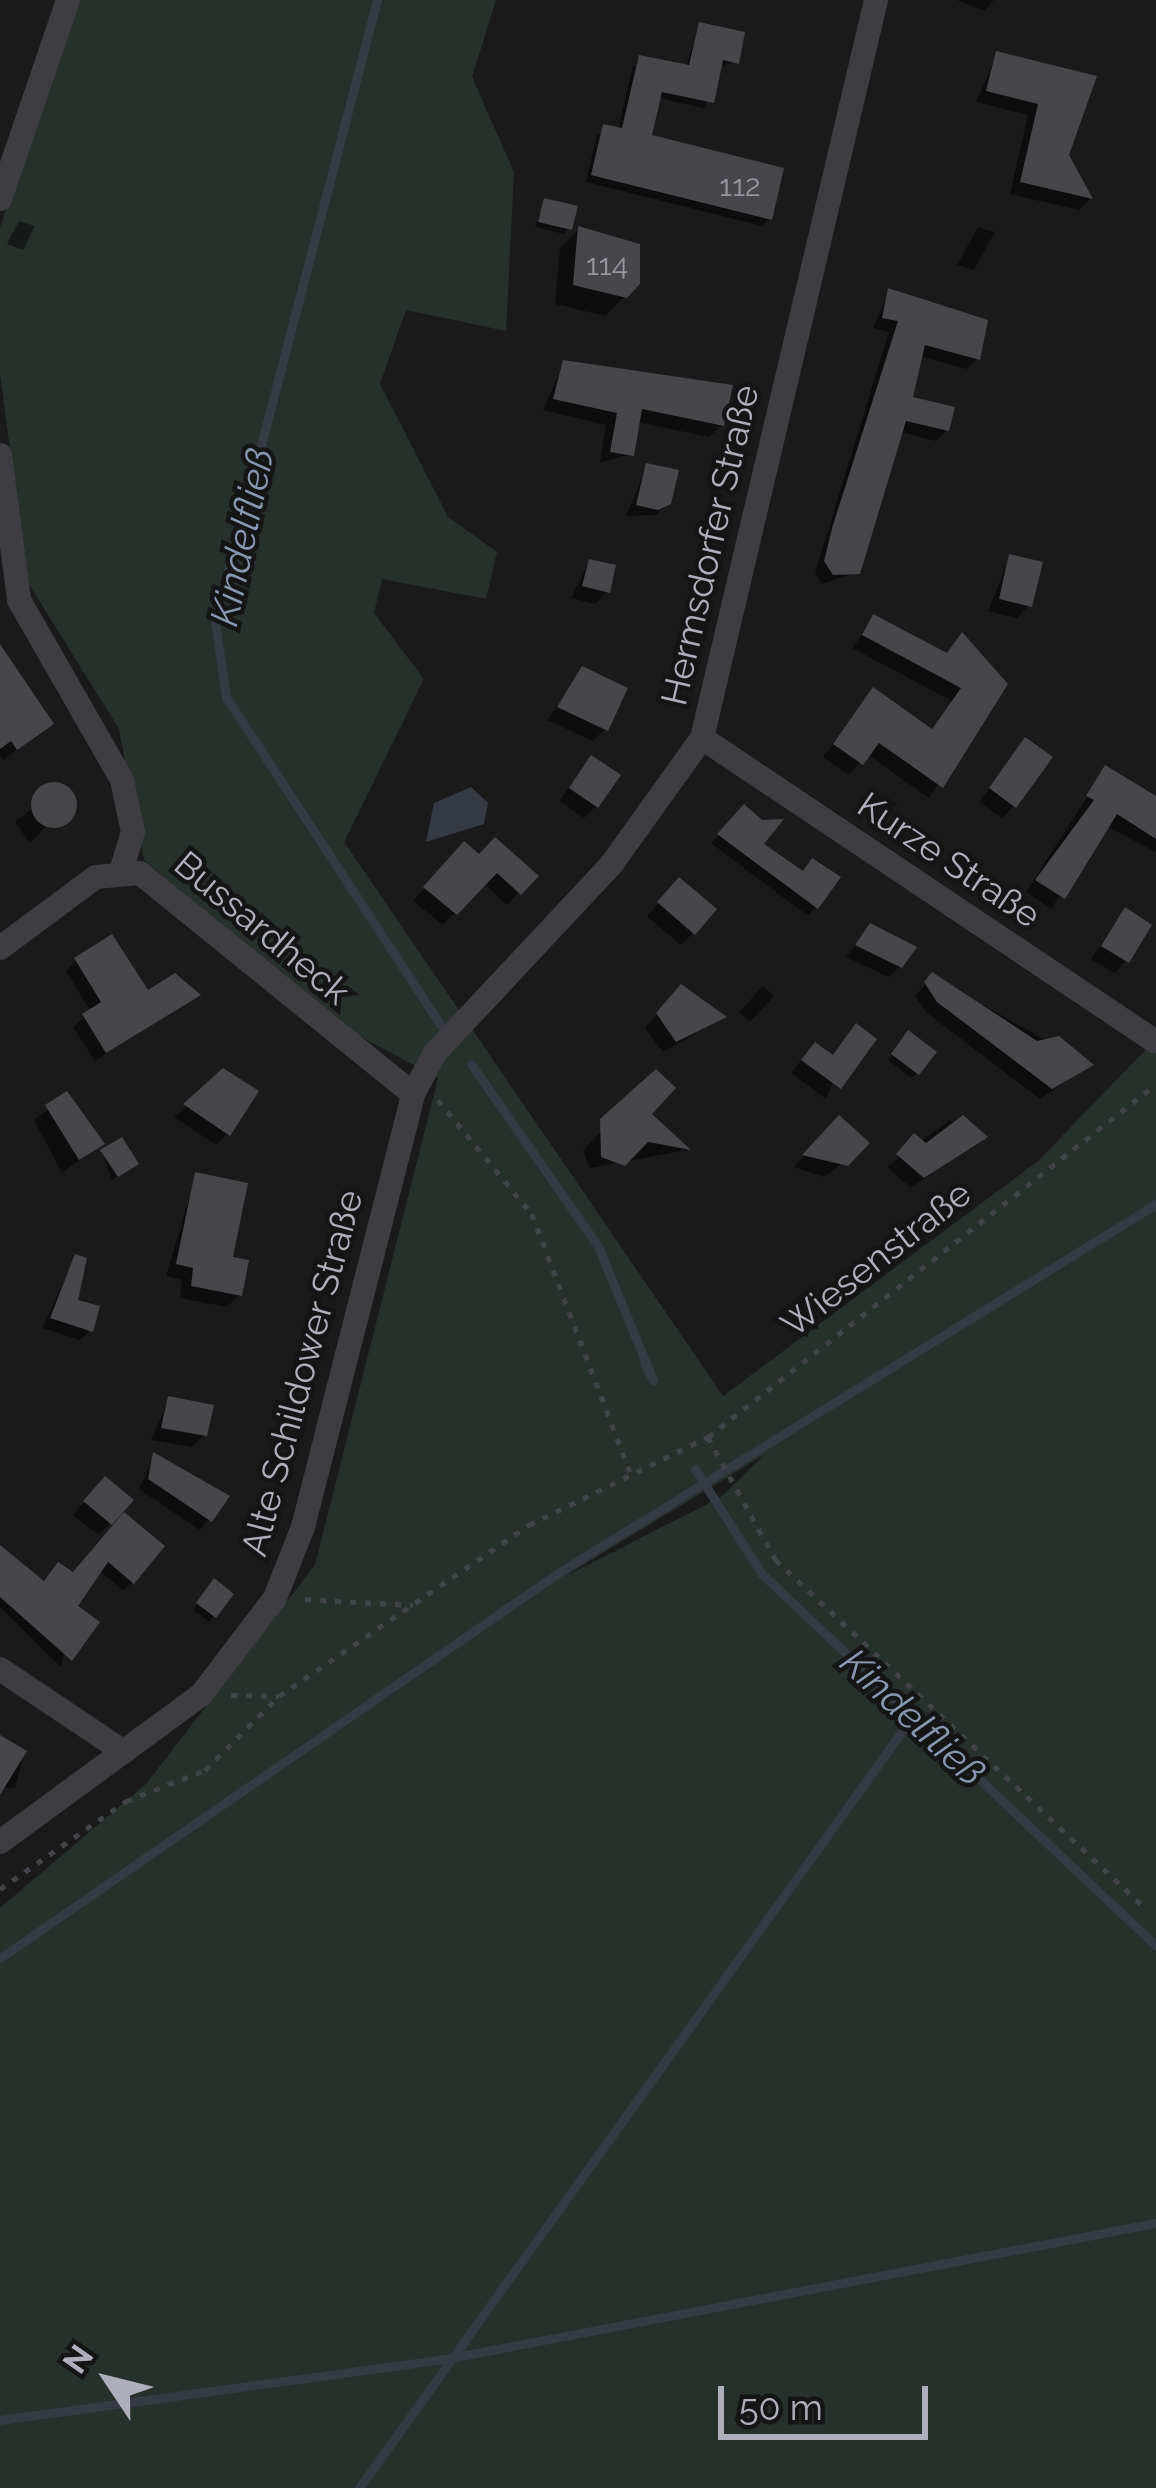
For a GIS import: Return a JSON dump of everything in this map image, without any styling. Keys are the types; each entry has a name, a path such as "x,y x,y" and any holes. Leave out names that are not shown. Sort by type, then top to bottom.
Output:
{"street":[{"path":"0,199 68,0"},
{"name":"Hermsdorfer Straße","path":"463,1023 611,866 702,738 876,0"},
{"path":"0,455 19,600 122,780 133,832 122,868"},
{"name":"Kurze Straße","path":"702,738 1154,1035"},
{"name":"Bussardheck","path":"0,948 122,868 417,1089"},
{"name":"Alte Schildower Straße","path":"0,1842 201,1695 275,1598 303,1527 417,1089 435,1053 463,1023"},
{"path":"0,1669 124,1752"}],"path":[{"name":"Wiesenstraße","path":"0,1889 126,1801 205,1770 279,1696 529,1525 707,1437 1156,1084"},
{"path":"417,1089 532,1214 631,1474"},
{"path":"707,1437 736,1476 747,1518 776,1560 1144,1907"},
{"path":"275,1598 413,1605"},
{"path":"201,1695 279,1696"}],"shaded area":[{"path":"77,0 496,0 472,77 514,172 506,331 406,310 380,384 448,517 497,552 486,599 382,579 374,613 424,679 344,842 723,1396 1038,1161 1156,1039 1156,2488 0,2488 0,1908 146,1784 315,1565 438,1078 343,1027 144,860 119,729 27,581 0,373 0,227","holes":["764,1455 721,1497 570,1574"]},
{"path":"471,787 488,803 484,824 426,842 434,803"}],"building":[{"path":"699,22 745,32 739,64 723,60 714,103 662,92 652,135 784,168 772,220 591,175 603,124 622,128 639,55 689,65"},
{"path":"996,51 1097,76 1069,155 1093,199 1020,182 1038,104 986,91"},
{"path":"544,198 578,206 572,230 538,222"},
{"path":"578,226 640,244 640,284 627,298 573,285"},
{"path":"888,288 988,320 980,360 925,345 913,397 955,407 949,431 906,421 860,574 833,575 824,561 833,525 898,321 882,318"},
{"path":"563,360 733,385 724,426 642,409 634,456 610,452 617,413 553,399"},
{"path":"646,463 679,470 671,504 658,510 636,505"},
{"path":"1009,554 1043,562 1032,607 999,599"},
{"path":"589,559 616,565 610,593 582,586"},
{"path":"873,614 947,653 962,632 1008,684 943,788 879,743 863,765 833,744 873,687 932,729 961,688 862,635"},
{"path":"0,644 54,724 17,750 11,741 0,749"},
{"path":"582,666 628,688 608,731 557,707"},
{"path":"1025,737 1053,757 1016,808 989,788"},
{"path":"591,755 621,775 598,808 569,788"},
{"path":"1105,765 1156,796 1156,839 1117,814 1065,899 1035,880 1094,800 1086,796"},
{"path":"54,782 70,789 77,805 70,821 54,828 38,821 31,805 38,789"},
{"path":"744,804 762,820 784,819 764,844 803,871 812,858 841,877 818,909 717,834"},
{"path":"495,837 539,876 521,895 497,873 457,915 423,887 464,841 479,854"},
{"path":"679,877 717,909 695,935 657,902"},
{"path":"1125,907 1152,925 1129,963 1101,946"},
{"path":"870,923 917,947 902,968 855,945"},
{"path":"112,934 148,990 175,973 201,995 106,1053 82,1014 101,1002 74,958"},
{"path":"932,972 1037,1041 1059,1036 1094,1065 1052,1089 937,1002 924,982"},
{"path":"681,984 727,1017 676,1042 656,1013"},
{"path":"856,1023 877,1039 841,1089 801,1060 815,1042 833,1055"},
{"path":"908,1030 937,1052 919,1075 891,1054"},
{"path":"223,1068 259,1091 230,1136 183,1104"},
{"path":"656,1069 676,1088 652,1114 691,1150 648,1142 625,1166 601,1157 600,1119"},
{"path":"67,1091 105,1144 79,1160 45,1105"},
{"path":"839,1115 870,1143 848,1166 802,1155"},
{"path":"963,1115 988,1137 924,1178 896,1154 914,1133 926,1143"},
{"path":"122,1137 139,1164 118,1177 100,1150"},
{"path":"195,1172 248,1183 233,1257 249,1260 242,1296 191,1286 193,1268 176,1264"},
{"path":"75,1254 87,1258 78,1300 100,1306 93,1332 50,1318"},
{"path":"168,1396 214,1405 207,1436 161,1428"},
{"path":"153,1452 230,1496 212,1522 148,1479"},
{"path":"105,1476 134,1500 112,1525 83,1501"},
{"path":"124,1512 165,1546 134,1584 108,1562 78,1606 100,1622 72,1661 0,1597 0,1545 44,1581 58,1562 73,1572"},
{"path":"214,1578 234,1594 216,1618 196,1603"},
{"path":"0,1735 27,1751 0,1795"}],"waterway":[{"name":"Kindelfließ","path":"377,0 215,622 226,697 440,1024"},
{"name":"Kindelfließ","path":"471,1064 598,1246 653,1380 644,1363"},
{"path":"0,1958 558,1573 1156,1204"},
{"name":"Kindelfließ","path":"695,1469 762,1574 1156,1946"},
{"path":"359,2488 910,1720"},
{"path":"0,2420 450,2358 1156,2223"}]}
